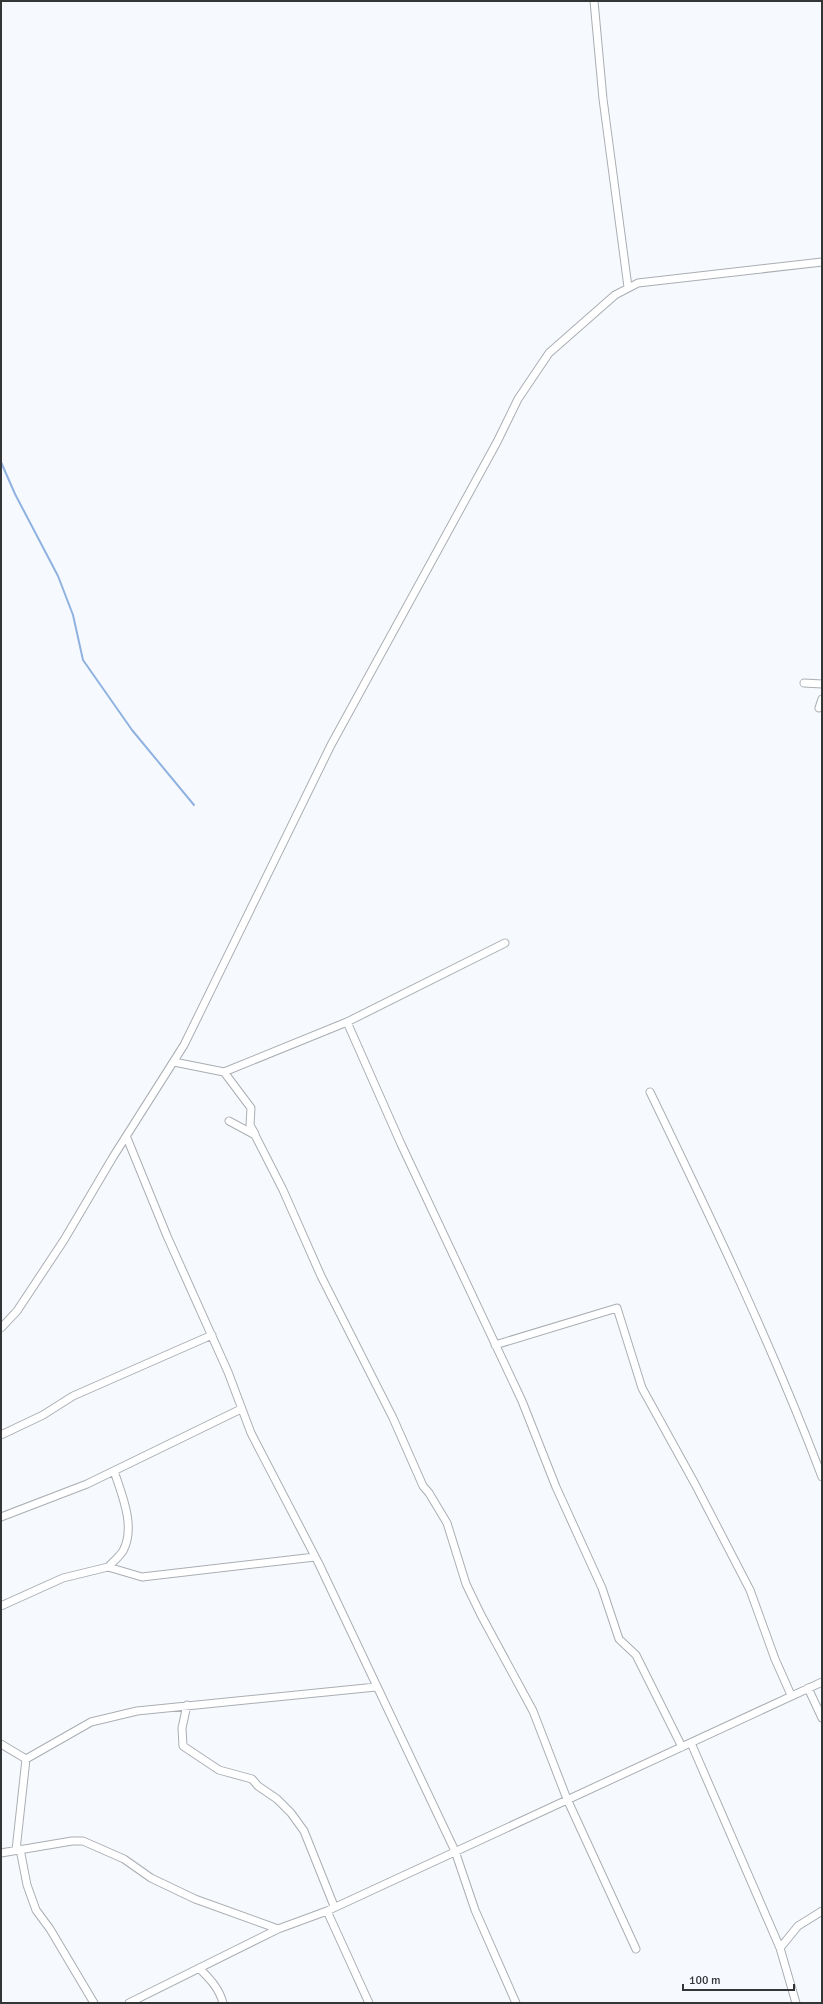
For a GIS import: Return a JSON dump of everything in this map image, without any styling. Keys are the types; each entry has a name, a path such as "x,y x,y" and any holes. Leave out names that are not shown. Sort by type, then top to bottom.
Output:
{"street":[{"path":"594,1 603,99 628,287"},
{"path":"1,1328 33,1288 184,1045 331,745 497,442 518,399 549,353 615,295 638,283 822,262"},
{"path":"804,683 822,684"},
{"path":"818,708 822,699"},
{"path":"174,1062 224,1072 347,1022 504,943"},
{"path":"347,1022 401,1144 522,1401 556,1487 602,1588 619,1639 636,1655 682,1748"},
{"path":"224,1072 251,1108 250,1125 283,1190 321,1276 393,1418 423,1486 447,1523 466,1584 533,1711 567,1799 636,1949"},
{"path":"650,1092 763,1333 798,1412 822,1477"},
{"path":"229,1121 255,1135"},
{"path":"127,1138 167,1236 228,1372 241,1409 315,1557 455,1851 475,1910 516,2003"},
{"path":"495,1345 617,1308 642,1388 686,1466 750,1590 775,1659 792,1695"},
{"path":"1,1435 43,1415 73,1396 212,1335"},
{"path":"1,1517 87,1484 241,1409"},
{"path":"1,1606 63,1578 108,1567 122,1553 127,1542 128,1526 124,1501 114,1471"},
{"path":"108,1567 142,1578 315,1557"},
{"path":"129,2003 278,1929 327,1911 334,1906 682,1748 822,1682"},
{"path":"26,1759 76,1729 91,1722 137,1711 376,1687"},
{"path":"808,1688 822,1718"},
{"path":"187,1705 182,1728 183,1746 218,1770 252,1779 258,1786 291,1813 304,1831 334,1906"},
{"path":"691,1743 780,1948 796,2003"},
{"path":"1,1744 26,1759"},
{"path":"26,1759 18,1849 27,1885 36,1910 50,1929 94,2003"},
{"path":"1,1852 72,1841 83,1841 124,1858 151,1878 194,1899 278,1929"},
{"path":"327,1911 369,2003"},
{"path":"780,1948 798,1926 822,1911"},
{"path":"199,1968 213,1982 224,2003"}],"waterway":[{"path":"1,462 15,494 58,576 73,615 83,660 132,730 194,805"}]}
